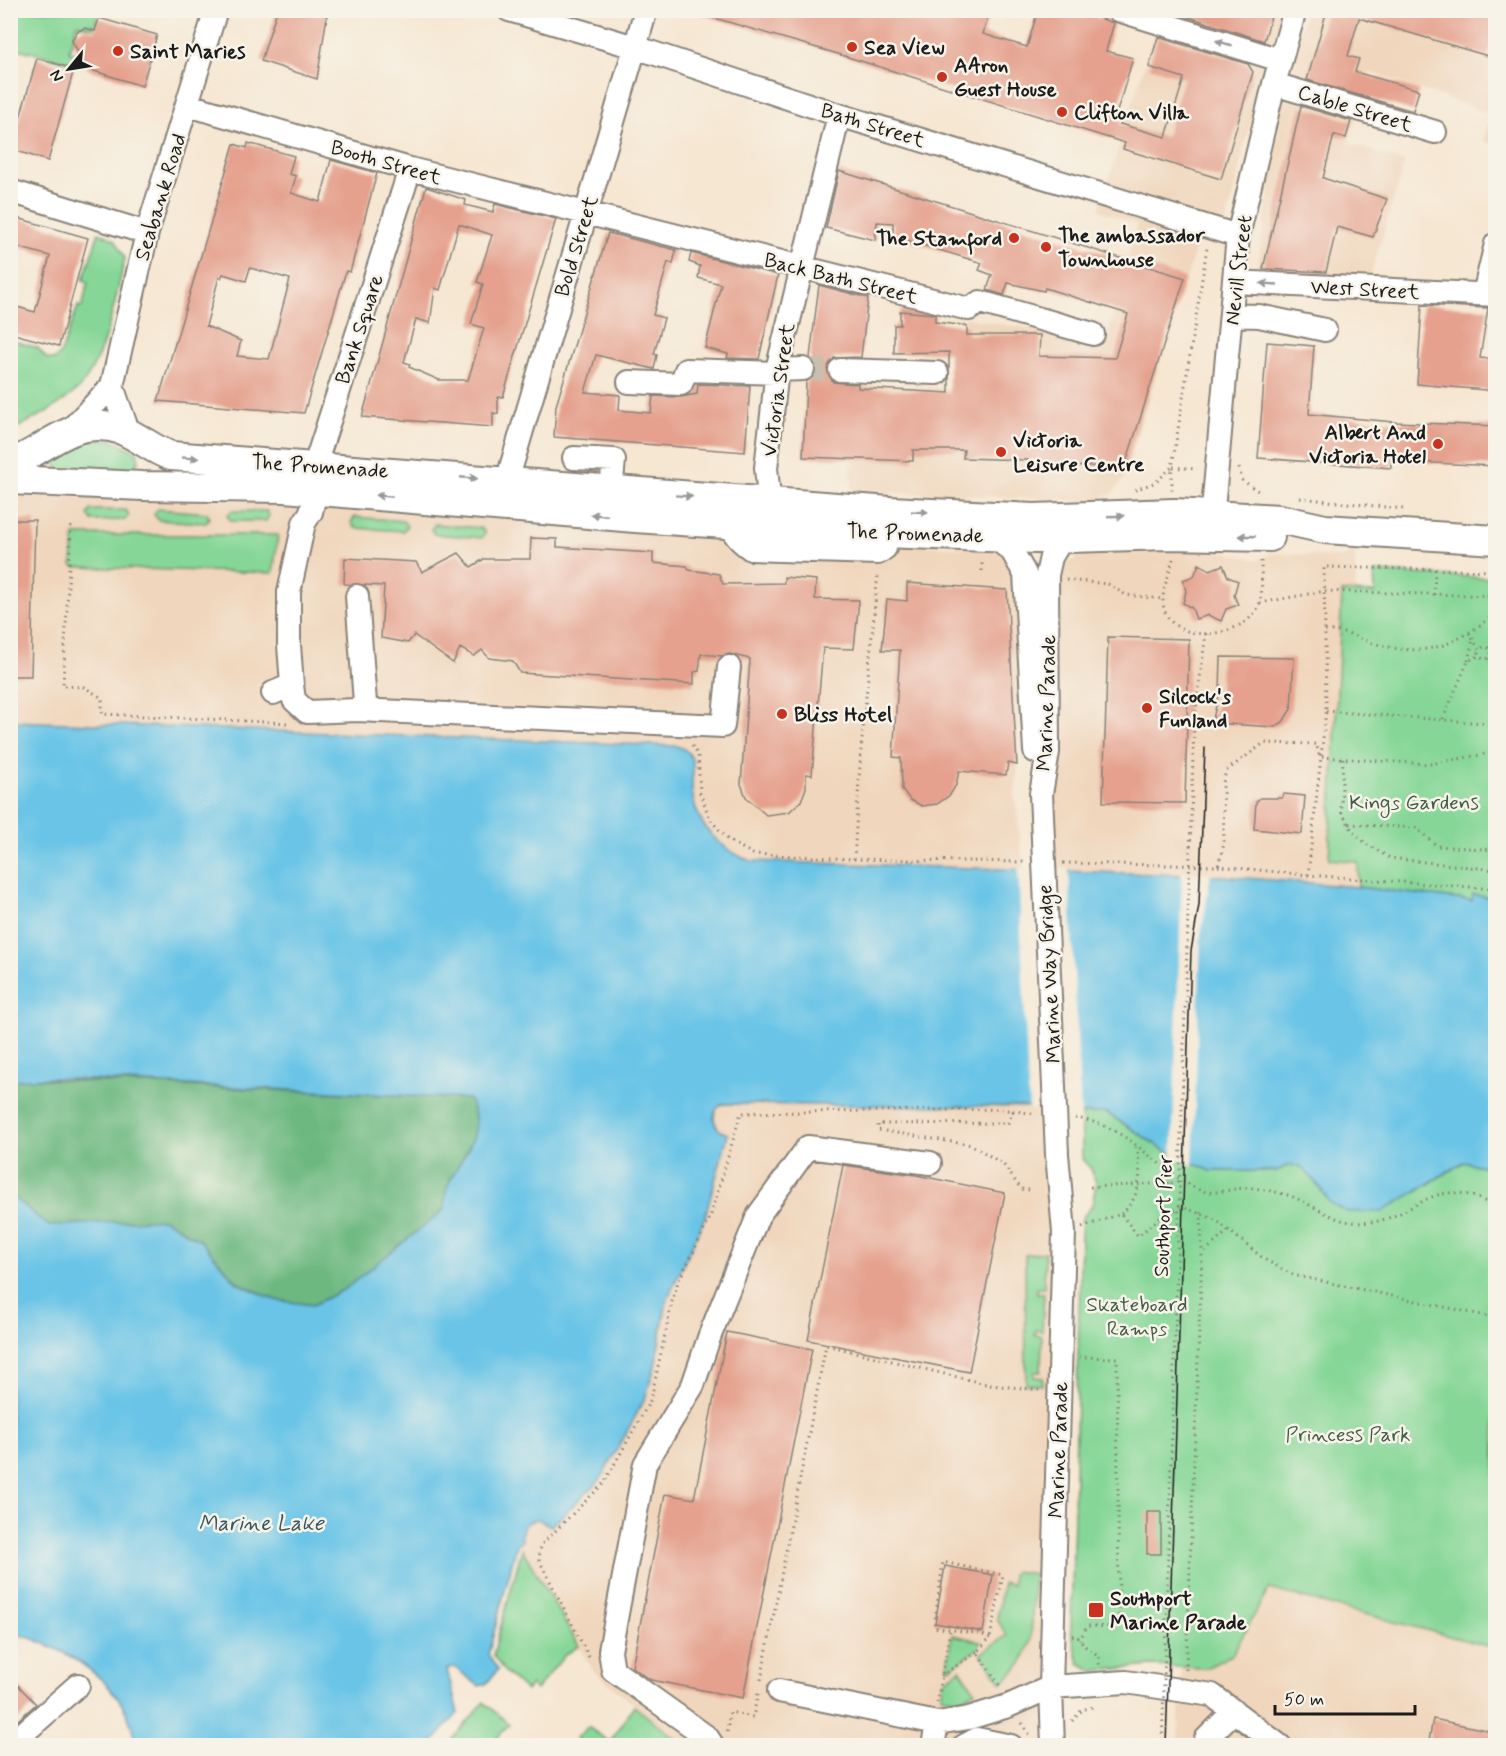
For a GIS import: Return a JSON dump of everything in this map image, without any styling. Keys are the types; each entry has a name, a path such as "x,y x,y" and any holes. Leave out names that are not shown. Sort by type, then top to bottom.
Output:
{"main road":[{"name":"The Promenade","path":"10,464 68,431 105,426 133,436 171,456 315,478 771,514 886,532 993,536 1047,528"},
{"path":"65,483 51,476 47,467 51,447 68,431"},
{"path":"133,436 144,448 149,466 142,486"},
{"name":"The Promenade","path":"10,480 142,486 285,488 315,478"},
{"name":"The Promenade","path":"771,514 832,541 886,532 1211,525 1277,537 1326,529 1496,540"}],"street":[{"name":"Seabank Road","path":"112,386 147,233 216,10"},
{"name":"Bath Street","path":"509,10 634,47 839,115 1238,236"},
{"name":"Bold Street","path":"506,494 646,10"},
{"path":"1118,10 1280,60"},
{"name":"Nevill Street","path":"1211,525 1236,282 1238,236 1280,60 1295,10"},
{"name":"Cable Street","path":"1274,84 1435,132"},
{"name":"Booth Street","path":"188,105 410,169 586,214"},
{"name":"Victoria Street","path":"771,514 766,468 776,371 839,115"},
{"name":"Bank Square","path":"357,710 307,712 283,689 289,645 289,592 304,523 311,512 315,478 410,169"},
{"path":"10,191 147,233"},
{"name":"Back Bath Street","path":"586,214 969,309 980,302 1093,334"},
{"path":"1490,294 1496,244"},
{"name":"West Street","path":"1236,282 1490,294"},
{"path":"1232,315 1259,316 1325,330"},
{"path":"629,382 681,384 686,370 803,369"},
{"path":"840,370 937,373"},
{"path":"68,431 112,386 133,436"},
{"path":"574,458 614,460 628,501"},
{"path":"285,488 304,523"},
{"path":"728,512 737,539 751,549 832,541"},
{"name":"Marine Parade","path":"1032,718 1039,684 1047,528"},
{"name":"Marine Parade","path":"1041,794 1048,752 1047,575 1051,557 1047,528"},
{"name":"Marine Parade","path":"993,536 1012,551 1025,574 1032,718 1041,794"},
{"path":"357,596 365,703 357,710"},
{"path":"357,710 723,726 729,667"},
{"name":"Marine Way Bridge","path":"1041,794 1057,1154"},
{"path":"721,1742 707,1737 613,1670 610,1651 645,1464 693,1385 710,1335 759,1216 808,1147 930,1163"},
{"name":"Marine Parade","path":"1053,1746 1051,1687 1064,1232 1057,1154"},
{"path":"779,1691 937,1713 979,1715 1051,1687 1126,1682 1199,1691 1212,1695 1280,1746"},
{"path":"10,1745 78,1685"},
{"path":"1206,1739 1234,1711"},
{"path":"933,1746 937,1713"},
{"path":"963,1745 977,1739 1011,1746"}],"path":[{"path":"1134,490 1156,482 1172,467 1211,228"},
{"path":"1306,498 1407,509"},
{"path":"71,526 63,686 84,687 102,698 102,714 293,723"},
{"path":"854,859 886,532"},
{"path":"1308,875 1326,711 1324,567 1496,571"},
{"path":"1434,594 1435,569"},
{"path":"1060,578 1108,584 1126,595 1163,599 1172,623 1183,631 1206,633 1235,630 1250,618 1260,603 1324,591 1496,597"},
{"path":"1324,631 1340,630 1357,638 1403,651 1423,650 1450,643 1496,614"},
{"name":"Southport Pier","path":"1162,1746 1194,724 1206,633"},
{"path":"1469,633 1479,650 1479,656"},
{"path":"1443,719 1468,661 1473,639"},
{"path":"1468,661 1479,656 1486,659 1491,653 1487,647 1479,650"},
{"path":"1326,711 1496,724"},
{"path":"1218,866 1224,844 1223,783 1226,771 1264,743 1316,744 1320,757"},
{"path":"690,744 699,760 698,779 704,807 718,831 728,840 753,854 854,859 1030,862"},
{"path":"1320,757 1430,764 1496,752"},
{"path":"1343,758 1341,811 1360,838 1390,858 1496,870"},
{"path":"1348,824 1416,828 1437,846 1496,850"},
{"path":"1053,863 1218,866 1496,889"},
{"path":"594,1666 540,1560 541,1545 604,1483 651,1400 678,1282 711,1218 741,1113 1013,1111 1047,1115"},
{"path":"1013,1111 1008,1123 878,1124 878,1130 972,1145 1003,1164 1021,1189 1031,1190"},
{"path":"1070,1118 1093,1120 1113,1128 1197,1189 1216,1193 1245,1188 1283,1193 1348,1222 1371,1224 1388,1219 1441,1193 1455,1191 1482,1199 1496,1208"},
{"path":"1080,1227 1121,1214 1130,1205 1137,1190 1140,1168 1136,1145"},
{"path":"1090,1186 1179,1182"},
{"path":"1121,1214 1138,1236 1160,1218 1184,1207 1201,1212 1230,1229 1264,1259 1293,1275 1496,1318"},
{"path":"1186,1674 1202,1254 1201,1212"},
{"path":"1156,1258 1160,1253 1160,1218"},
{"path":"1202,1254 1230,1229"},
{"path":"721,1742 730,1712 753,1717 826,1345 990,1385 1038,1390"},
{"path":"1074,1357 1117,1358 1119,1627 1087,1626 1080,1640"},
{"path":"941,1676 977,1652 990,1638 1003,1575 943,1562 934,1627 981,1634 990,1638"},
{"path":"937,1713 941,1676 950,1631"},
{"path":"1067,1635 1077,1636 1099,1656 1099,1673"},
{"path":"977,1652 1002,1688"},
{"path":"1071,1723 1082,1710 1099,1705"}],"shaded area":[{"path":"1096,11 1284,11 1245,143 1227,221 1200,234 1124,478 1112,494 1098,499 1079,500 851,491 855,384 964,390 965,318 1106,342 1137,224 1099,210 1156,29"},
{"path":"1306,11 1495,11 1495,145 1483,141 1491,114 1370,72 1348,143 1405,162 1369,280 1257,272 1287,74"},
{"path":"11,497 126,497 307,502 999,550 1018,579 1018,762 1015,795 1024,871 751,861 719,843 702,824 693,801 693,765 675,746 11,721"},
{"path":"1109,545 1219,550 1257,560 1271,553 1343,557 1355,548 1356,592 1342,592 1329,858 1358,862 1358,887 1221,876 1047,872 1056,563 1071,561"},
{"path":"727,1102 1054,1107 1051,1745 684,1745 593,1671 519,1544 525,1524 538,1519 551,1526 655,1366 667,1300 705,1217 724,1150 728,1134 719,1130 714,1120 716,1109"},
{"path":"1269,1589 1495,1648 1495,1745 1178,1746 1181,1668 1206,1668 1232,1655"}],"green space":[{"path":"10,11 99,11 94,28 77,24 69,51 85,56 82,66 11,47"},
{"path":"99,232 115,240 125,258 108,327 95,362 87,377 71,395 11,431 11,340 38,348 46,358 54,360 61,353 78,306 82,307 88,282 83,280"},
{"path":"83,439 113,440 137,452 139,461 128,475 61,473 52,459 54,453"},
{"path":"158,509 207,513 209,518 206,523 158,520 154,514"},
{"path":"91,510 126,510 129,515 125,520 92,521 88,515"},
{"path":"231,511 267,511 269,516 266,521 231,521 227,516"},
{"path":"355,517 403,521 407,526 403,531 355,528 351,522"},
{"path":"435,524 482,528 485,533 482,538 434,534 431,529"},
{"path":"74,535 278,535 273,573 75,567 72,565"},
{"name":"Kings Gardens","path":"1374,572 1495,578 1495,898 1473,895 1473,901 1358,887 1358,862 1329,859 1342,592 1375,593"},
{"path":"15,1078 469,1099 475,1115 475,1130 471,1143 451,1180 446,1194 445,1209 345,1289 313,1305 275,1300 237,1282 201,1241 164,1219 49,1226 11,1195 10,1080"},
{"path":"1107,1113 1164,1150 1211,1171 1276,1171 1289,1165 1301,1167 1318,1185 1330,1203 1414,1193 1464,1162 1495,1169 1495,1648 1269,1589 1232,1655 1206,1668 1151,1666 1093,1671 1079,1663 1071,1630 1081,1239 1082,1218 1092,1206 1096,1183 1091,1169 1082,1159 1082,1114"},
{"path":"1045,1252 1044,1288 1037,1288 1037,1293 1044,1293 1042,1331 1036,1330 1035,1335 1042,1336 1041,1372 1034,1372 1034,1377 1043,1378 1042,1385 1026,1384 1025,1255"},
{"path":"522,1549 579,1646 565,1655 536,1690 531,1685 526,1691 504,1671 493,1655"},
{"path":"1015,1571 1034,1574 1031,1640 1021,1664 1002,1683 981,1654 1007,1635 997,1619 1003,1583 1012,1585 1012,1574"},
{"path":"952,1635 980,1641 979,1648 951,1668 947,1667"},
{"path":"960,1669 975,1691 960,1700 941,1696 944,1681"},
{"path":"484,1702 509,1724 491,1745 458,1745 452,1740"},
{"path":"634,1706 684,1745 583,1745 576,1738 588,1727 610,1742"}],"water":[{"name":"Marine Lake","path":"11,721 675,746 686,750 691,757 694,801 703,824 710,834 729,850 751,861 1221,876 1358,887 1472,901 1473,895 1495,898 1495,1168 1463,1162 1382,1212 1347,1212 1330,1203 1318,1185 1301,1167 1289,1165 1276,1171 1211,1171 1164,1150 1107,1113 1082,1114 1054,1107 722,1104 715,1112 714,1121 719,1129 728,1134 705,1217 667,1300 655,1366 645,1399 600,1480 551,1526 538,1519 524,1526 522,1542 517,1545 488,1655 498,1670 486,1684 479,1686 454,1667 447,1670 458,1713 430,1745 135,1745 130,1723 121,1703 108,1686 73,1658 52,1647 11,1632 10,1195 49,1226 164,1219 201,1241 237,1283 275,1300 313,1305 345,1289 445,1209 446,1194 451,1180 471,1142 475,1129 475,1115 469,1099 51,1078 11,1080"}],"pier":[{"path":"1018,868 1069,869 1081,1116 1053,1110 1029,1109"},
{"path":"1182,872 1211,873 1201,935 1193,1166 1172,1157"}],"building":[{"path":"277,10 304,10 327,16 317,79 261,61"},
{"path":"700,10 795,10 811,15 813,10 990,10 983,34 1027,47 1038,10 1075,10 1114,23 1106,51 1133,58 1115,118 1122,120 1120,124 1166,137 1184,78 1149,67 1158,37 1248,64 1253,72 1221,179 1123,149 1125,143 838,54 700,14"},
{"path":"1167,10 1273,10 1264,41"},
{"path":"1327,10 1496,10 1496,25 1488,56 1359,18 1348,56 1359,59 1355,72 1419,90 1413,111 1307,80"},
{"name":"Saint Maries","path":"99,18 157,35 142,86 88,69 72,41 76,32 85,28 95,31"},
{"path":"37,58 74,69 48,161 11,149"},
{"path":"1301,106 1351,121 1346,138 1334,135 1323,178 1387,199 1373,237 1337,227 1326,272 1263,269"},
{"path":"248,143 294,156 289,174 296,176 291,193 320,202 331,160 377,173 350,272 346,271 304,413 158,401 234,144 247,148","holes":["250,268 290,279 269,359 237,356 241,341 206,326 219,277 221,278 223,274 246,281"]},
{"path":"839,171 1185,278 1125,466 1027,467 1028,460 963,458 964,450 913,450 913,461 803,457 806,382 815,376 816,369 810,357 819,285 868,298 861,357 834,358 827,369 833,382 858,384 858,388 949,393 949,352 894,353 894,325 900,325 900,311 935,314 935,322 967,326 967,335 1040,335 1039,356 1115,358 1128,314 1045,288 1044,291 1008,283 1004,295 987,290 992,275 979,270 982,263 893,236 893,223 877,222 875,240 826,228"},
{"path":"426,187 466,200 465,205 493,212 495,204 556,219 503,397 498,397 498,414 493,413 493,427 362,417","holes":["459,224 492,235 477,282 483,284 471,324 484,328 468,380 439,380 409,367 410,364 404,362 416,319 430,323 435,288 440,290"]},
{"path":"10,216 88,238 59,346 10,333 10,305 35,312 50,256 10,245"},
{"path":"608,233 676,250 673,264 668,262 653,315 664,318 654,354 657,355 654,369 596,355 585,392 620,395 619,410 651,413 653,396 680,397 697,394 698,384 750,386 745,452 554,437 556,406"},
{"path":"691,253 778,275 759,359 727,358 728,354 705,348 721,284 698,278 700,266 689,262"},
{"path":"1422,305 1488,308 1480,358 1496,359 1496,391 1417,384"},
{"path":"1267,342 1314,346 1309,414 1394,422 1496,426 1496,466 1391,461 1391,468 1258,458"},
{"path":"10,520 35,520 31,676 10,676"},
{"path":"531,538 557,539 557,547 653,553 653,563 687,566 689,570 719,574 723,584 784,583 784,577 816,580 815,599 859,600 854,649 823,648 812,775 806,774 806,788 801,801 789,812 766,815 746,797 741,784 750,659 730,654 722,656 701,654 699,671 694,672 694,684 520,673 513,661 489,658 482,650 474,656 460,648 453,663 414,635 408,643 381,638 384,586 344,584 345,558 416,562 422,572 459,553 471,567 484,559 530,559"},
{"path":"1199,564 1210,570 1223,565 1228,577 1238,581 1234,595 1238,605 1226,609 1221,621 1208,615 1196,619 1192,608 1183,603 1186,591 1183,580 1194,576"},
{"path":"907,583 1007,590 1017,765 1008,763 1006,775 959,771 956,785 950,795 937,804 922,806 910,800 902,789 901,758 893,757 900,650 882,650 887,599 907,601"},
{"name":"Silcock's Funland","path":"1108,637 1189,639 1185,803 1103,802"},
{"path":"1221,657 1294,658 1291,709 1283,722 1275,727 1212,723 1220,689"},
{"path":"1284,794 1305,796 1302,834 1254,829 1256,802 1260,798 1282,798"},
{"path":"843,1165 916,1175 1005,1193 969,1372 808,1340"},
{"path":"727,1332 812,1349 743,1698 651,1680 632,1667 665,1494 694,1499"},
{"path":"1147,1512 1161,1512 1161,1554 1147,1554"},
{"path":"945,1566 993,1575 983,1632 935,1623"},
{"path":"10,1677 36,1704 10,1727"},
{"path":"1433,1719 1496,1732 1496,1746 1428,1746"}],"tunnel":[{"path":"803,369 840,370"}],"tram line":[{"path":"1166,1746 1191,951 1199,905 1205,748"}],"place":[{"name":"Sea View","path":"852,47"},
{"name":"Saint Maries","path":"118,51"},
{"name":"AAron Guest House","path":"942,77"},
{"name":"Clifton Villa","path":"1062,112"},
{"name":"The Stamford","path":"1014,238"},
{"name":"The ambassador Townhouse","path":"1046,247"},
{"name":"Albert And Victoria Hotel","path":"1438,444"},
{"name":"Victoria Leisure Centre","path":"1001,452"},
{"name":"Silcock's Funland","path":"1147,708"},
{"name":"Bliss Hotel","path":"782,714"},
{"name":"Southport Marine Parade","path":"1096,1610"}],"park label":[{"name":"Skateboard Ramps","path":"1137,1316"},
{"name":"Princess Park","path":"1348,1434"}]}
